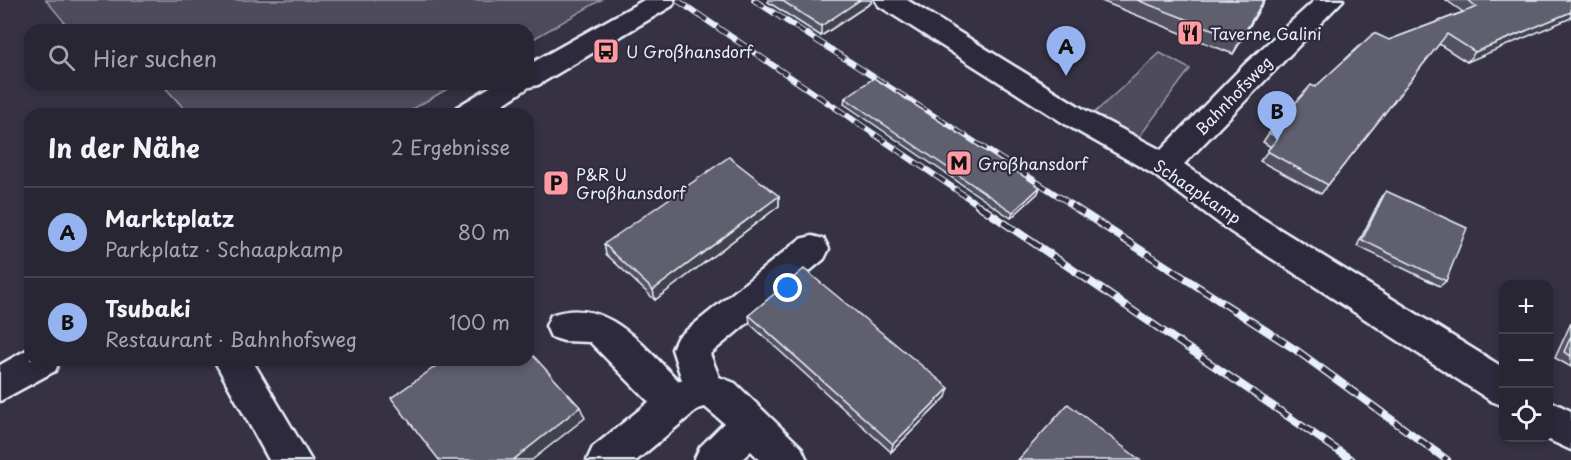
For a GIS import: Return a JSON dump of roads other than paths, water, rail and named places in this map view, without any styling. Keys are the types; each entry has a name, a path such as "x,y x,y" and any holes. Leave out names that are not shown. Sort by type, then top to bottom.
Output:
{"street":[{"path":"534,75 663,0"},
{"name":"Schaapkamp","path":"888,0 1075,117 1164,166 1243,222 1501,388"},
{"name":"Bahnhofsweg","path":"1164,166 1256,70 1330,0"},
{"path":"476,108 507,90"},
{"path":"691,397 690,350 812,249"},
{"path":"564,326 590,327 602,331 691,397"},
{"path":"0,384 32,366"},
{"path":"236,366 291,460"},
{"path":"607,460 691,397 722,395 787,460"},
{"path":"1553,421 1571,432"},
{"path":"714,460 751,424"}],"railway":[{"path":"677,0 980,206"},
{"path":"754,0 1074,206"},
{"path":"978,205 1352,460"},
{"path":"1071,205 1296,350 1447,460"}],"place":[{"name":"Taverne Galini","path":"1190,33"},
{"name":"U Großhansdorf","path":"606,51"},
{"name":"Marktplatz","path":"1066,76"},
{"name":"Tsubaki","path":"1277,141"},
{"name":"Großhansdorf","path":"959,163"},
{"name":"P&R U Großhansdorf","path":"556,183"}]}
